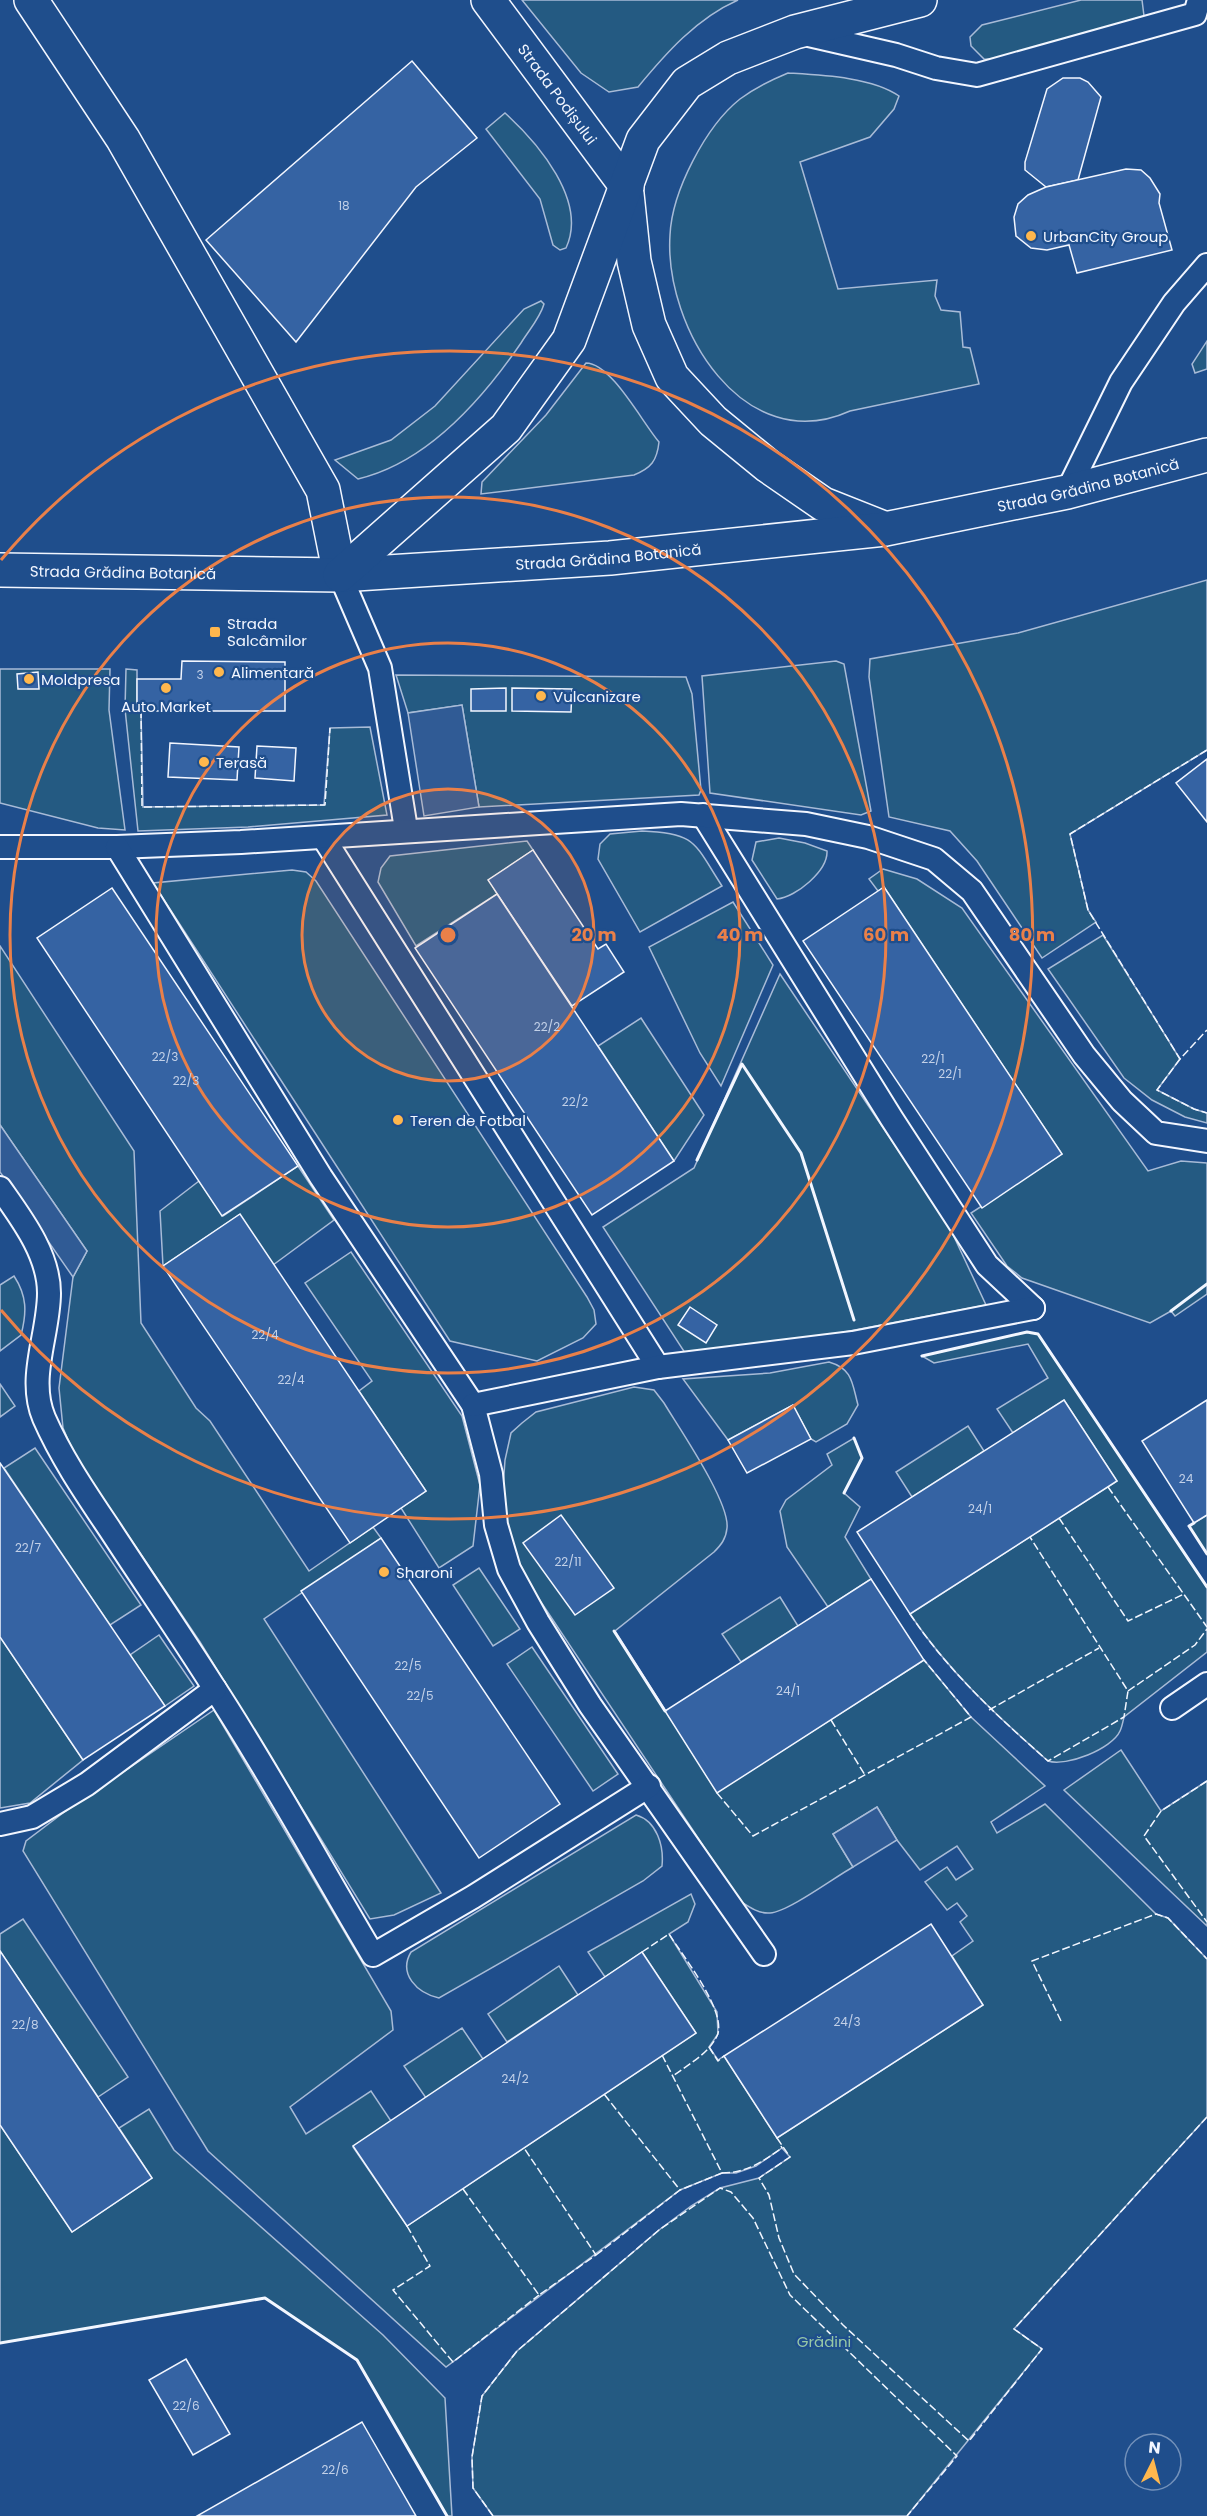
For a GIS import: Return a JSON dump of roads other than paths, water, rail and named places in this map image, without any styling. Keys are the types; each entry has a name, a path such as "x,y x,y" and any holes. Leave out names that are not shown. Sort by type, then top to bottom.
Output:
{"main road":[{"path":"31,0 123,138 322,490 340,575 506,428 569,340 643,140 687,83 728,58 795,32 920,0"},
{"name":"Strada Podișului","path":"488,0 627,187"},
{"path":"627,187 634,261 649,325 672,378 713,421 768,466 823,504 885,529"},
{"name":"Strada Grădina Botanică","path":"0,570 340,575 610,558 885,529 1066,492 1207,454"}],"lane":[{"path":"795,32 896,55 936,68 977,75 1195,15 1199,0"},
{"path":"1066,492 1121,382 1174,303 1207,265"},
{"path":"340,575 380,668 406,830"},
{"path":"0,847 117,847 323,837 681,813 806,824 868,837 934,859 972,891 1084,1055 1122,1101 1156,1133 1207,1141"},
{"path":"473,1405 658,1367 853,1342 1033,1308 987,1265 892,1119 703,815"},
{"path":"323,837 658,1367"},
{"path":"117,847 321,1177 473,1405 491,1474 496,1526 509,1569 538,1622 590,1705 650,1786 764,1954"},
{"path":"0,1188 32,1237 46,1271 49,1291 48,1315 40,1353 38,1383 43,1416 66,1463 215,1689 373,1955 473,1897 650,1786"},
{"path":"1172,1708 1207,1684"},
{"path":"0,1824 32,1817 87,1784 215,1689"}],"place":[{"name":"UrbanCity Group","path":"1031,236"},
{"name":"Strada Salcâmilor","path":"215,632"},
{"name":"Alimentară","path":"219,672"},
{"name":"Moldpresa","path":"29,679"},
{"name":"Auto Market","path":"166,688"},
{"name":"Vulcanizare","path":"541,696"},
{"name":"Terasă","path":"204,762"},
{"name":"Teren de Fotbal","path":"398,1120"},
{"name":"Sharoni","path":"384,1572"}],"park label":[{"name":"Grădini","path":"824,2341"}]}
